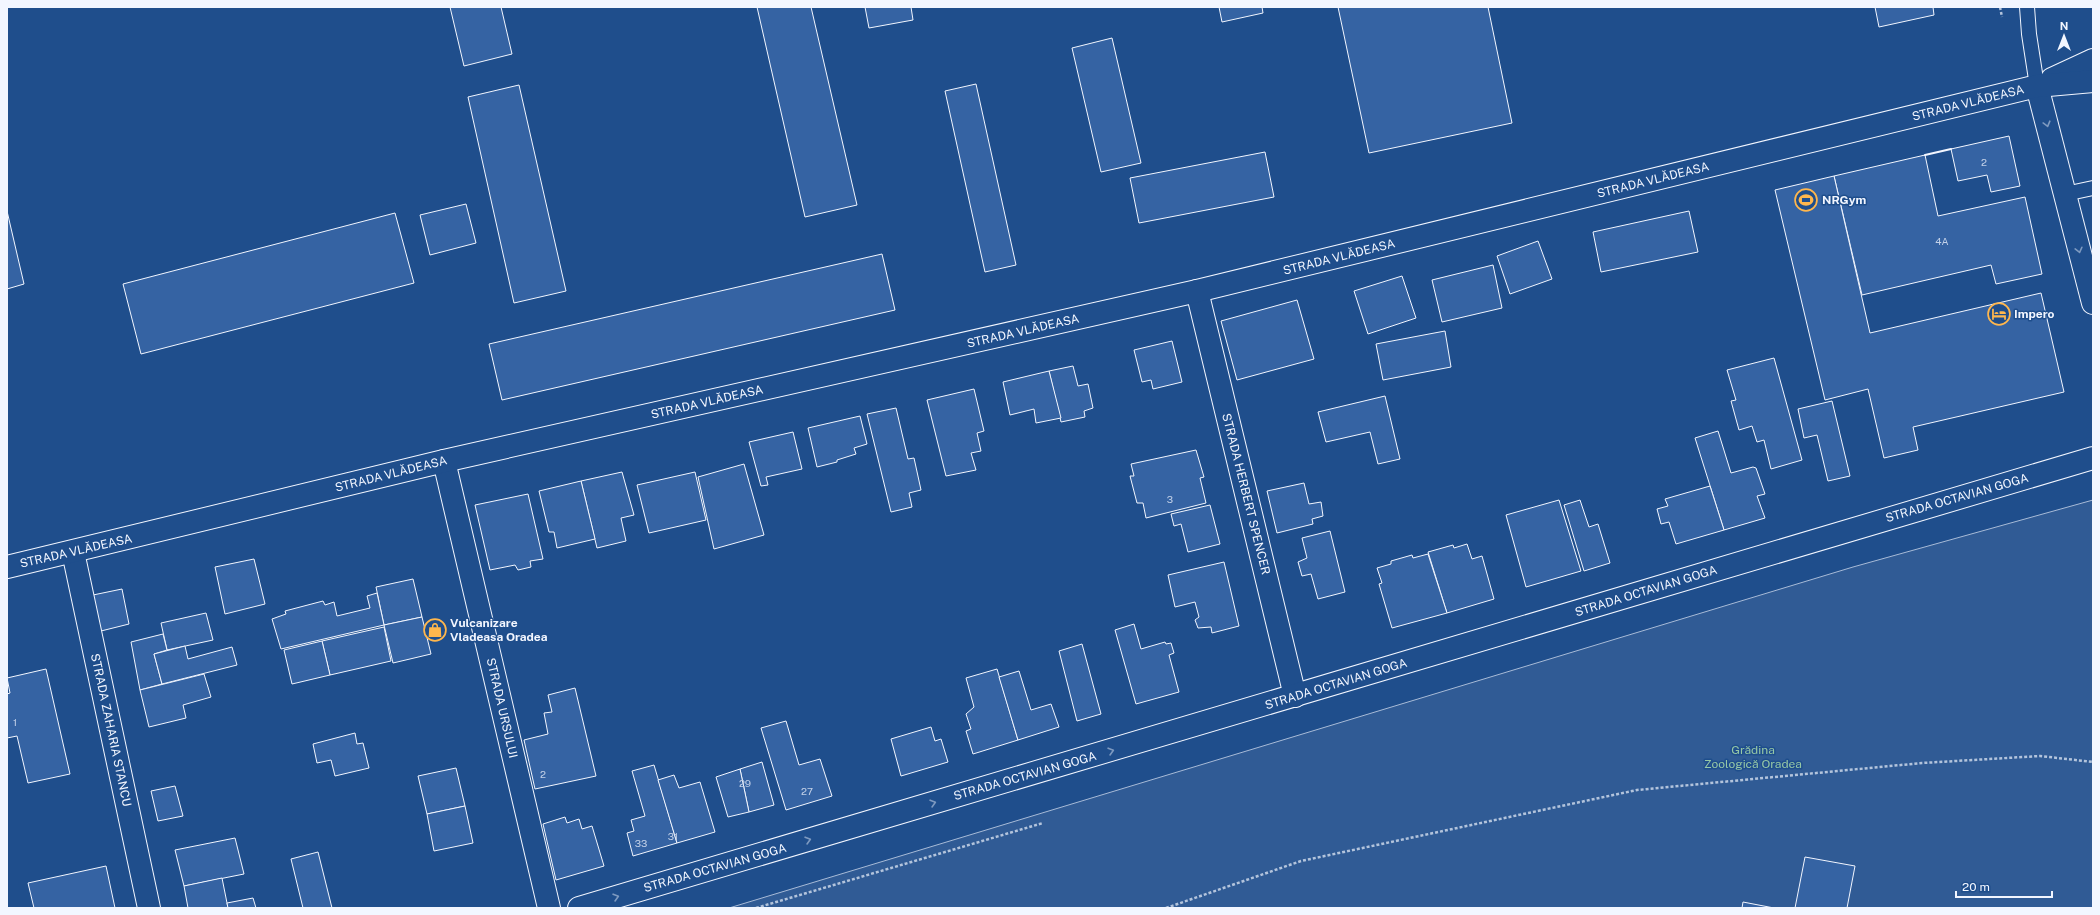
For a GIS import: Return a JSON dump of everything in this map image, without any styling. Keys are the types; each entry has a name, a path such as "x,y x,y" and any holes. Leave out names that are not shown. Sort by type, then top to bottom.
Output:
{"street":[{"name":"STRADA VLĂDEASA","path":"2037,86 2093,60"},
{"name":"STRADA VLĂDEASA","path":"7,567 74,552 444,461 1197,291 2037,86 2093,81"},
{"path":"2037,86 2093,304"},
{"name":"STRADA HERBERT SPENCER","path":"1197,291 1295,696"},
{"name":"STRADA OCTAVIAN GOGA","path":"579,908 2093,458"},
{"name":"STRADA URSULUI","path":"444,461 549,908"},
{"name":"STRADA ZAHARIA STANCU","path":"74,552 149,908"}],"lane":[{"path":"2027,7 2029,34 2037,86"},
{"path":"2065,194 2093,188"}],"path":[{"path":"1166,908 1301,861 1637,790 1922,763 2040,756 2093,762"},
{"path":"756,908 1043,823"}],"shaded area":[{"name":"Grădina Zoologică Oradea","path":"2093,500 2093,908 729,908 1853,567"}],"building":[{"path":"450,7 501,7 512,54 464,66"},
{"path":"757,7 811,7 857,205 805,217"},
{"path":"865,7 911,7 913,20 869,28"},
{"path":"1219,7 1262,7 1263,13 1222,22"},
{"path":"1338,7 1488,7 1512,123 1369,153"},
{"path":"1875,7 1933,7 1934,15 1879,27"},
{"path":"1112,38 1141,163 1101,172 1072,48"},
{"path":"976,84 1016,265 985,272 945,91"},
{"path":"519,85 566,291 514,303 468,97"},
{"path":"2009,136 2020,186 1991,192 1987,175 1958,181 1951,149"},
{"path":"1265,152 1274,197 1139,223 1130,178"},
{"path":"1925,155 1938,216 2025,197 2042,274 1996,284 1991,265 1862,295 1834,176"},
{"name":"Impero","path":"1834,176 1870,333 2041,293 2064,392 1913,427 1918,450 1884,458 1868,389 1825,400 1775,190"},
{"path":"466,204 476,243 430,255 420,215"},
{"path":"7,211 24,284 7,289"},
{"path":"1689,211 1698,252 1601,272 1593,232"},
{"path":"395,213 414,283 141,354 123,284"},
{"path":"1538,241 1552,279 1510,294 1497,256"},
{"path":"882,254 895,310 502,400 489,344"},
{"path":"1493,265 1502,308 1442,322 1432,280"},
{"path":"1402,276 1416,318 1368,334 1354,291"},
{"path":"1297,300 1314,359 1237,380 1221,321"},
{"path":"1445,331 1451,367 1383,380 1376,344"},
{"path":"1172,341 1182,382 1153,389 1151,380 1142,382 1134,350"},
{"path":"1774,358 1802,460 1771,469 1764,440 1757,442 1752,426 1739,430 1731,401 1736,400 1727,370"},
{"path":"1073,366 1078,386 1088,384 1093,408 1084,411 1085,417 1061,422 1049,371"},
{"path":"1049,371 1061,418 1036,423 1034,409 1010,415 1003,382"},
{"path":"974,389 984,431 977,433 981,451 971,453 976,470 946,476 927,400"},
{"path":"1385,396 1400,459 1378,464 1370,432 1326,442 1318,412"},
{"path":"1832,401 1850,476 1828,481 1817,435 1804,438 1798,409"},
{"path":"896,408 908,459 914,458 921,490 909,493 912,507 891,512 867,414"},
{"path":"860,416 867,444 854,448 856,454 837,460 837,462 817,467 808,428"},
{"path":"1718,431 1731,473 1753,467 1756,468 1765,494 1757,496 1765,518 1724,530 1695,438"},
{"path":"793,432 802,469 766,477 768,485 761,486 749,442"},
{"path":"1196,450 1204,477 1200,478 1206,503 1146,518 1143,503 1137,503 1130,476 1134,476 1131,464"},
{"path":"744,464 764,535 714,549 698,477"},
{"path":"622,472 634,515 621,518 626,541 597,548 581,481"},
{"path":"695,472 706,520 649,533 637,485"},
{"path":"581,481 595,539 557,548 554,532 549,532 539,491"},
{"path":"1304,483 1309,504 1321,502 1323,516 1312,519 1313,524 1277,533 1267,491"},
{"path":"1710,486 1724,530 1676,544 1669,522 1661,524 1657,509 1668,506 1665,499"},
{"path":"528,494 543,559 530,561 531,567 518,570 515,565 490,570 475,505"},
{"path":"1559,500 1581,571 1526,587 1506,515"},
{"path":"1580,500 1589,527 1598,524 1610,563 1584,571 1564,505"},
{"path":"1210,505 1220,544 1188,552 1181,524 1174,526 1171,514"},
{"path":"1330,531 1345,592 1318,599 1311,574 1302,576 1298,562 1307,558 1302,538"},
{"path":"1467,544 1472,559 1482,556 1494,599 1447,613 1428,552 1453,545 1454,548"},
{"path":"1428,554 1447,613 1392,628 1379,584 1382,583 1377,568 1391,564 1391,561 1412,555 1413,558"},
{"path":"254,559 265,604 225,614 215,567"},
{"path":"1224,562 1239,626 1212,633 1211,627 1198,628 1195,620 1199,617 1195,602 1175,607 1168,575"},
{"path":"413,579 422,617 384,625 376,587"},
{"path":"122,589 129,624 101,631 93,595"},
{"path":"377,593 384,625 281,649 272,619 286,614 285,611 323,601 325,605 334,602 337,616 370,608 367,596"},
{"path":"206,613 213,640 167,650 161,623"},
{"path":"422,617 431,654 393,663 384,625"},
{"path":"1134,624 1141,649 1165,642 1166,644 1171,643 1174,653 1169,655 1179,692 1136,704 1115,630"},
{"path":"384,627 391,661 330,675 322,641"},
{"path":"163,634 167,650 154,654 162,684 140,690 131,642"},
{"path":"322,641 330,675 292,684 284,650"},
{"path":"1082,644 1101,714 1077,721 1059,651"},
{"path":"185,646 188,659 232,647 237,665 162,684 154,654"},
{"path":"46,669 70,774 28,783 17,736 7,738 7,694 10,693 7,678"},
{"path":"997,669 1018,740 973,754 966,731 971,729 966,714 974,707 966,678"},
{"path":"1019,671 1031,710 1051,704 1059,727 1018,740 999,677"},
{"path":"204,674 211,697 183,705 186,718 149,727 140,690"},
{"path":"575,688 596,776 535,789 524,740 548,734 544,713 552,712 548,695"},
{"path":"786,721 799,765 820,759 832,796 786,810 761,728"},
{"path":"931,727 935,741 941,739 948,762 901,776 891,739"},
{"path":"355,733 357,744 363,743 369,768 335,776 331,760 317,763 313,744"},
{"path":"762,762 774,805 749,812 740,769"},
{"path":"654,765 677,843 633,856 627,833 634,831 631,820 645,816 632,771"},
{"path":"456,768 465,806 427,814 418,776"},
{"path":"740,769 749,812 728,817 716,777"},
{"path":"674,775 679,788 700,782 715,832 677,843 658,780"},
{"path":"175,786 183,816 158,821 151,791"},
{"path":"465,806 473,843 434,851 427,814"},
{"path":"565,817 567,823 579,819 582,829 592,826 604,866 556,880 543,824"},
{"path":"235,838 244,874 184,886 175,850"},
{"path":"318,852 332,908 303,908 291,859"},
{"path":"1805,857 1855,866 1847,908 1795,908"},
{"path":"106,866 115,908 34,908 28,883"},
{"path":"222,878 228,908 188,908 184,886"},
{"path":"253,898 256,908 228,908 227,903"},
{"path":"1743,902 1774,908 1742,908"}],"wall":[{"path":"1925,155 1951,149"}],"place":[{"name":"NRGym","path":"1806,200"},
{"name":"Impero","path":"1999,314"},
{"name":"Vulcanizare Vladeasa Oradea","path":"435,630"}]}
